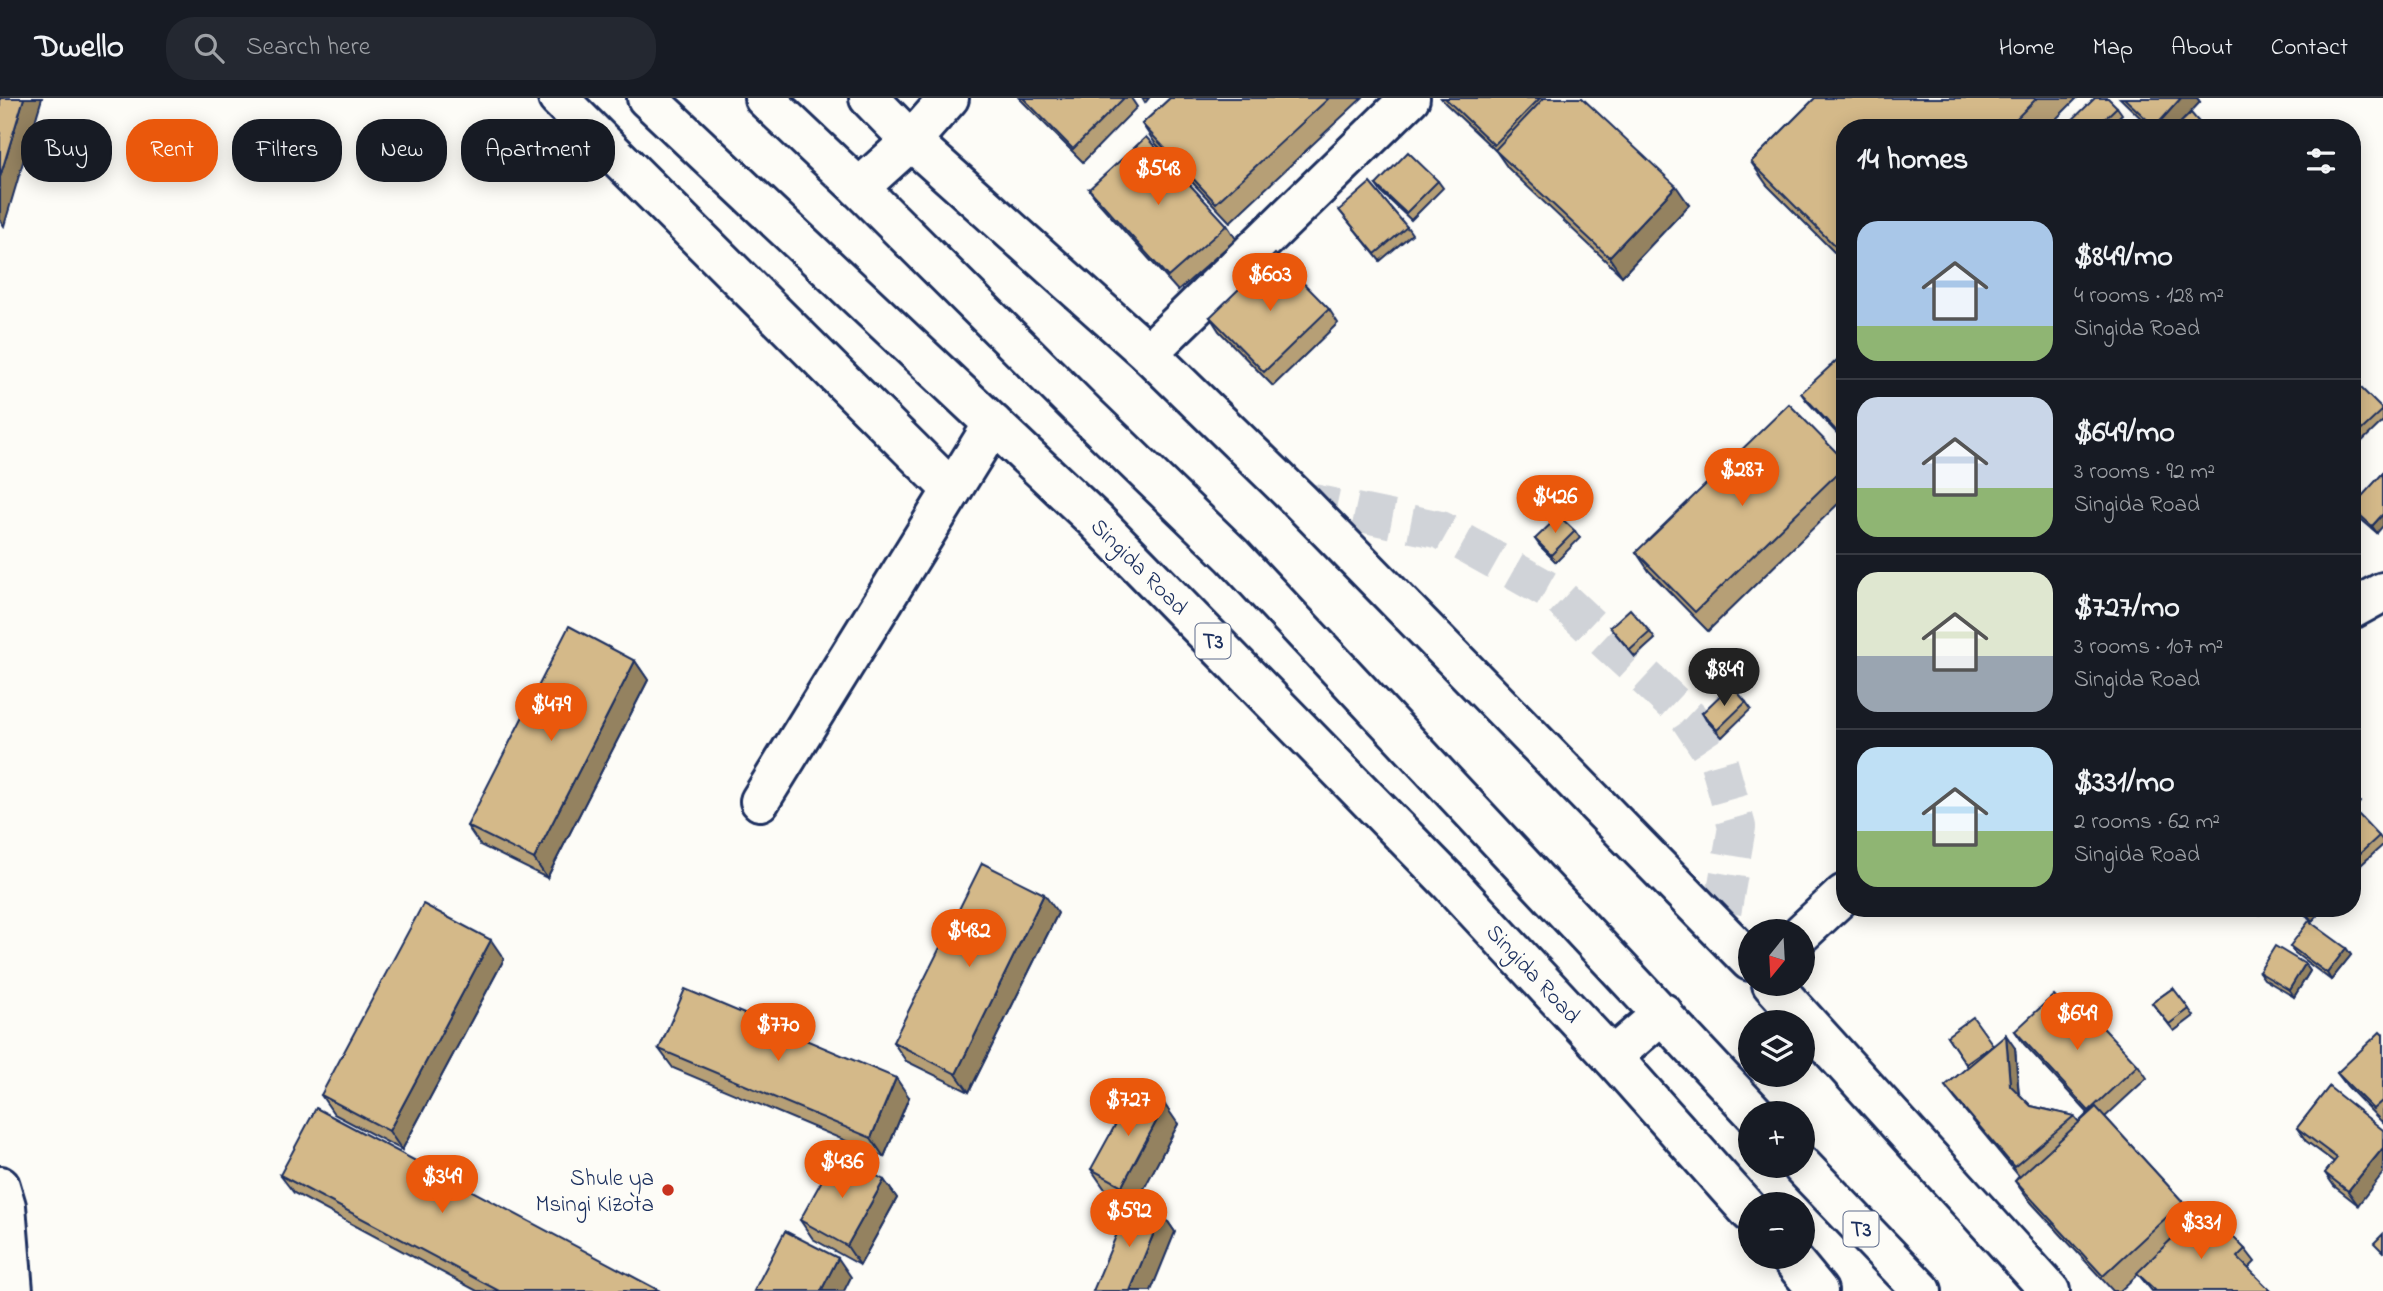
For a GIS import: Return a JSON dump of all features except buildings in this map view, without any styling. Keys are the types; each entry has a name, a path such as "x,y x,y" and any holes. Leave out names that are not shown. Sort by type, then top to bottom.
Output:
{"main road":[{"path":"558,98 952,490"},
{"name":"Singida Road","path":"647,98 1095,520 1449,882 1612,1057 1738,1199"},
{"path":"764,98 1233,556 1743,1101"},
{"path":"869,98 911,141 1149,353 1299,500 1738,949"},
{"path":"859,188 911,141 950,98"},
{"path":"1149,353 1410,98"},
{"path":"760,800 993,424"},
{"path":"2361,605 2383,592"},
{"path":"1815,921 1836,901"},
{"path":"1783,996 2050,1291"},
{"path":"1612,1057 1663,1013"},
{"name":"T3","path":"1814,1178 1922,1291"},
{"path":"0,1186 6,1206 13,1291"},
{"path":"1800,1269 1818,1291"}],"tunnel":[{"path":"1299,500 1441,530 1557,595 1689,718 1719,763 1737,827 1719,931"}],"place":[{"name":"Shule ya Msingi Kizota","path":"668,1190"}]}
